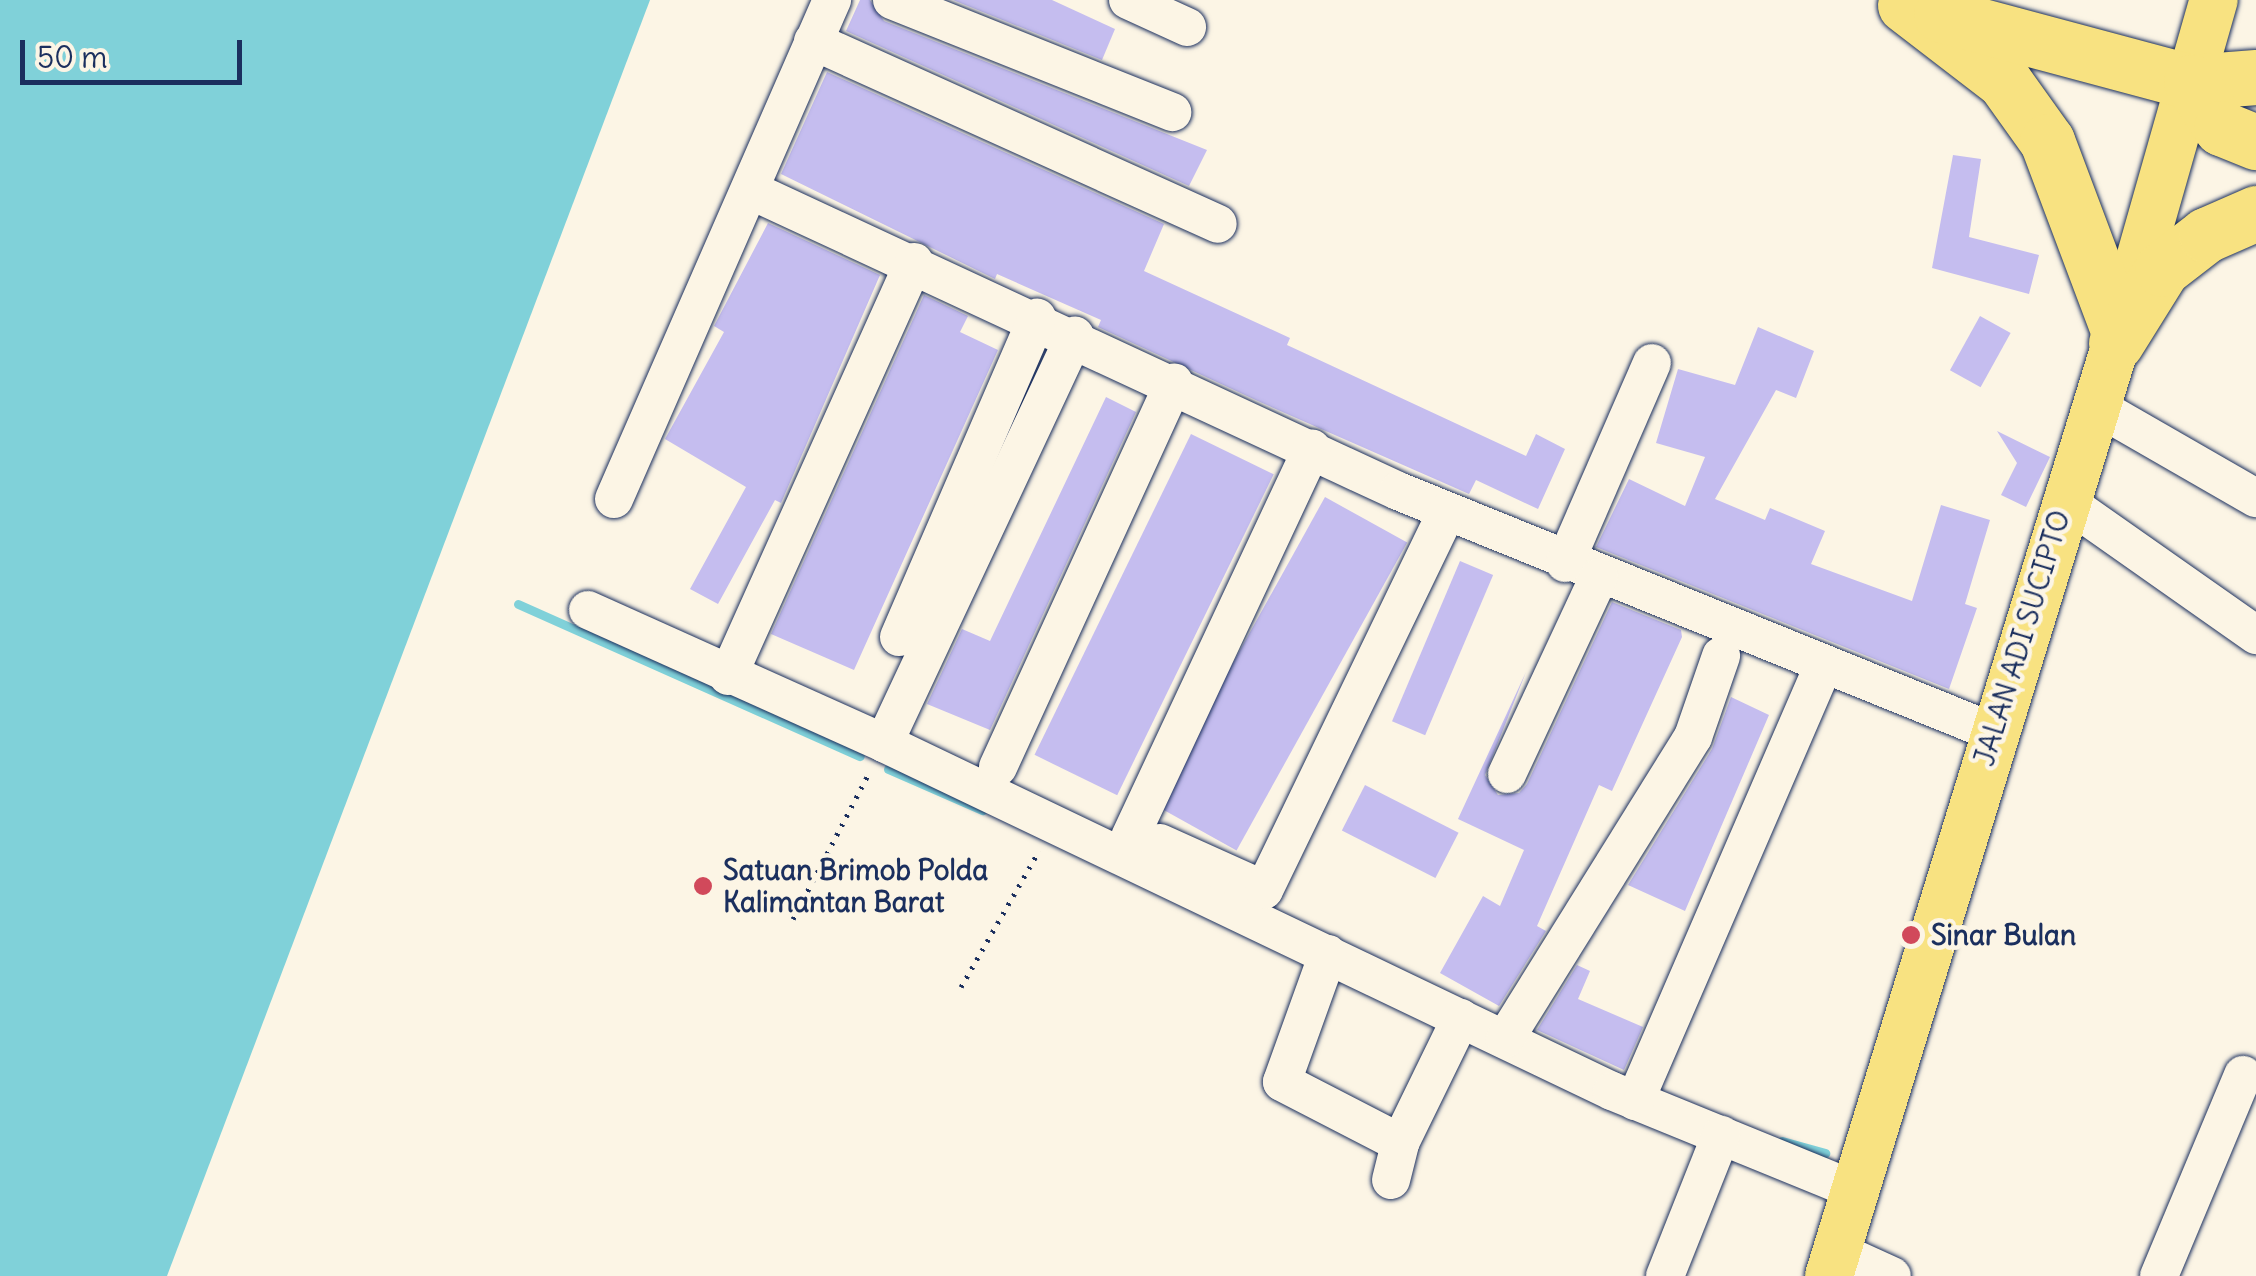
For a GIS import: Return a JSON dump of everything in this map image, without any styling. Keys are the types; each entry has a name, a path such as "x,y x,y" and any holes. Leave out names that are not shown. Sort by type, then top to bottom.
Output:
{"highway":[{"path":"1898,2 2000,0"},
{"path":"1898,2 2190,82 2256,77"},
{"path":"1898,2 2004,81 2047,141 2118,338"},
{"path":"2190,82 2221,128 2256,142"},
{"path":"2118,338 2174,259 2206,235 2256,214"}],"main road":[{"name":"JALAN ADI SUCIPTO","path":"1834,1264 2064,500 2118,338 2214,0"}],"street":[{"path":"614,499 832,0"},
{"path":"892,0 1172,112"},
{"path":"1128,0 1187,27"},
{"path":"813,41 1218,224"},
{"path":"750,190 1037,318 1447,512 1582,570 1993,732"},
{"path":"728,676 914,262"},
{"path":"898,637 1037,318"},
{"path":"884,743 1075,336"},
{"path":"1507,774 1652,363"},
{"path":"998,767 1174,382"},
{"path":"2094,405 2256,498"},
{"path":"1312,449 1145,840 1264,890 1447,512"},
{"path":"2064,500 2256,635"},
{"path":"588,610 884,743 1635,1101 1854,1190"},
{"path":"1505,1039 1693,736 1721,656"},
{"path":"1635,1101 1824,667"},
{"path":"1328,954 1282,1082 1400,1143"},
{"path":"1391,1180 1400,1143 1461,1018"},
{"path":"2159,1276 2243,1075"},
{"path":"1665,1276 1721,1135"},
{"path":"1834,1264 1892,1276"}],"path":[{"path":"792,918 884,743"},
{"path":"961,987 1054,823"}],"water":[{"path":"0,0 650,0 167,1276 0,1276"}],"building":[{"path":"860,0 870,0 884,21 1207,150 1189,186 846,31"},
{"path":"953,0 1052,0 1115,29 1102,60"},
{"path":"827,72 1164,224 1144,271 1290,338 1287,345 1526,456 1536,434 1565,449 1538,509 1476,480 1469,494 1260,402 1098,327 1101,320 997,274 995,279 781,174"},
{"path":"1953,155 1981,159 1969,237 2039,255 2029,294 1932,268"},
{"path":"768,223 880,275 781,503 775,500 718,604 690,589 746,487 665,439 724,332 714,326"},
{"path":"924,295 968,316 960,332 998,350 854,670 771,634"},
{"path":"1980,316 2011,333 1981,387 1950,370"},
{"path":"1758,327 1814,351 1796,398 1776,390 1715,499 1765,520 1770,508 1825,531 1811,564 1912,601 1941,505 1990,520 1965,604 1977,608 1949,689 1596,547 1629,479 1685,506 1705,457 1656,443 1678,369 1735,385"},
{"path":"1106,397 1136,412 990,730 927,704 962,629 990,641"},
{"path":"1997,431 2050,457 2026,507 2001,495 2017,463"},
{"path":"1191,434 1274,474 1117,795 1035,755"},
{"path":"1325,497 1407,543 1237,850 1154,805"},
{"path":"1460,561 1493,575 1425,735 1392,721"},
{"path":"1612,602 1681,630 1682,637 1612,791 1599,785 1537,926 1546,931 1499,1006 1440,973 1483,896 1500,906 1524,850 1458,819 1526,672 1485,775 1498,795 1519,793 1527,784"},
{"path":"1731,697 1769,715 1685,911 1628,885 1712,749"},
{"path":"1365,785 1459,833 1435,878 1342,830"},
{"path":"1577,965 1590,971 1578,999 1643,1027 1624,1070 1537,1030"}],"waterway":[{"path":"518,604 860,756"},
{"path":"888,769 982,810"},
{"path":"1782,1141 1825,1153"}],"place":[{"name":"Satuan Brimob Polda Kalimantan Barat","path":"703,886"},
{"name":"Sinar Bulan","path":"1911,935"}]}
